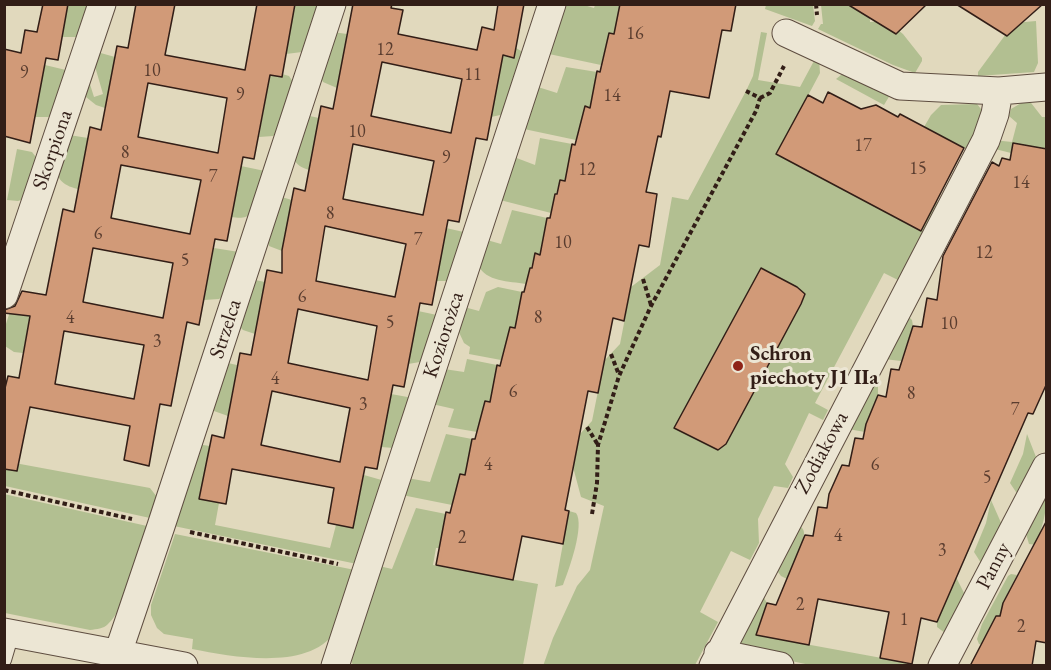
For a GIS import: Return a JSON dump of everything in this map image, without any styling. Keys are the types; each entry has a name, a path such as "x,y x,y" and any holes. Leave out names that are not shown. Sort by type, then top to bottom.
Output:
{"street":[{"name":"Skorpiona","path":"4,295 102,4"},
{"name":"Strzelca","path":"118,653 332,4"},
{"name":"Koziorożca","path":"335,666 552,4"},
{"path":"791,35 900,86 999,91 1047,87"},
{"name":"Zodiakowa","path":"780,666 715,659 986,140 995,114 999,91"},
{"name":"Panny","path":"942,666 1047,467"},
{"path":"8,632 184,666"}],"lane":[{"path":"4,660 8,632"}],"path":[{"path":"592,514 597,483 598,445 620,376 651,306 750,125 760,98 770,93 776,84 791,35"},
{"path":"746,91 760,98"},
{"path":"643,279 651,306"},
{"path":"611,354 620,376"},
{"path":"587,427 598,445"}],"green space":[{"path":"68,5 92,5 81,37 62,37"},
{"path":"295,5 319,5 302,52 286,54"},
{"path":"565,5 584,5 594,8 595,5 620,5 614,34 609,33 601,65 549,54"},
{"path":"766,5 813,5 815,21 812,26 765,9"},
{"path":"821,5 869,5 870,22 887,21 903,34 922,58 915,73 893,65 818,29 823,24"},
{"path":"1036,21 1038,63 1034,72 978,76 978,72 1014,23"},
{"path":"333,32 347,34 337,88 323,82 320,76"},
{"path":"761,32 767,33 758,80 800,87 815,59 819,59 820,73 777,154 920,231 936,201 938,202 898,280 884,273 815,403 828,410 823,420 809,413 785,464 793,477 788,488 774,486 758,519 759,543 750,560 731,551 700,612 718,622 695,665 543,666 577,586 590,570 604,506 581,497 573,467 580,434 592,421 604,361 620,344 631,287 660,265 672,197 688,200 746,91 753,76"},
{"path":"516,48 525,56 505,114 491,117 503,55 514,58"},
{"path":"97,52 115,57 105,108 96,105 86,97 88,78 94,97 103,94 94,63"},
{"path":"45,65 70,71 54,115 35,117"},
{"path":"566,67 597,72 590,108 585,107 576,140 524,129 538,87 557,93"},
{"path":"846,74 890,95 884,105 836,79"},
{"path":"270,75 289,76 293,82 279,131 273,136 259,137"},
{"path":"1028,99 1042,117 1046,117 1046,149 1014,143 1011,153 995,149 993,140 1012,142 1017,123 1009,116 1011,109"},
{"path":"977,104 985,114 967,149 924,127 941,105"},
{"path":"305,115 319,118 309,170 300,166 293,157"},
{"path":"69,135 88,138 78,189 61,181 58,175 59,161"},
{"path":"540,138 572,144 565,181 560,180 551,213 500,200 514,157 535,165"},
{"path":"17,149 32,152 39,161 24,199 18,201 7,200"},
{"path":"241,166 265,171 252,213 242,218 231,217"},
{"path":"278,196 292,200 282,251 269,246 267,239"},
{"path":"512,210 547,218 540,254 535,254 526,284 492,278 486,275 478,265 487,240 501,244"},
{"path":"446,228 468,233 448,281 436,281"},
{"path":"214,248 239,252 224,295 219,299 204,300"},
{"path":"250,279 265,282 255,334 243,330 238,325"},
{"path":"498,287 522,292 515,328 510,328 501,360 469,354 470,347 464,343 457,328 464,307 479,311 486,292"},
{"path":"14,299 32,303 23,353 14,352 5,346 5,327"},
{"path":"418,311 437,315 420,362 408,364"},
{"path":"907,315 912,320 913,326 901,361 884,359"},
{"path":"467,359 497,365 490,402 485,401 477,432 448,427 454,409 432,404 444,369 464,372"},
{"path":"223,362 237,365 228,416 214,411 210,405"},
{"path":"867,382 878,386 878,395 865,432 848,429"},
{"path":"391,394 413,398 394,448 381,447"},
{"path":"446,434 472,439 465,475 460,474 452,505 402,495 407,478 430,482"},
{"path":"1027,434 1036,457 1018,495 1010,483 1023,454"},
{"path":"196,444 210,446 200,499 219,503 215,525 330,548 336,525 353,528 364,475 385,481 357,564 169,525"},
{"path":"4,461 150,488 157,497 150,518 5,486"},
{"path":"4,494 147,526 126,593 114,617 106,626 90,630 5,613"},
{"path":"1046,499 1045,512 1037,545 1029,544 1026,534"},
{"path":"991,500 1002,525 981,563 974,552 986,523"},
{"path":"416,508 446,514 433,565 538,584 523,665 353,666 351,659 379,566 392,569"},
{"path":"569,511 576,513 579,527 563,585 555,587"},
{"path":"799,525 804,530 804,536 789,580 781,576 775,568"},
{"path":"175,534 355,570 335,632 323,644 308,652 271,658 250,658 192,649 193,639 164,634 157,628 151,615 151,605"},
{"path":"954,573 965,595 945,633 937,627 937,622"},
{"path":"1011,574 1017,575 1003,603 1000,616 995,616 997,637 995,647 979,644 977,639 982,624"},
{"path":"763,596 767,603 756,635 920,665 810,665 738,648 753,598"}],"building":[{"path":"43,4 68,4 58,60 46,58 30,143 4,136 4,49 21,53 25,30 37,32"},
{"path":"136,4 175,4 165,55 245,70 257,4 295,4 282,77 270,75 254,159 243,157 227,241 215,239 199,325 187,322 171,406 160,404 149,466 124,460 130,426 30,407 17,471 4,469 4,392 8,376 19,378 30,316 4,313 4,310 15,306 22,291 46,295 63,209 74,212 90,127 101,130 117,46 128,48","holes":["148,83 227,98 218,153 138,137","121,165 201,180 190,234 111,218","93,248 173,263 163,318 83,302","64,331 144,345 134,399 55,384"]},
{"path":"353,4 392,4 391,8 403,10 398,34 477,50 482,27 494,30 498,4 524,4 514,58 503,55 487,140 476,138 459,222 448,220 432,305 420,303 404,387 393,385 377,469 365,467 353,528 328,523 334,488 232,469 226,504 199,499 212,435 224,438 240,353 251,355 267,270 282,273 282,250 294,188 305,191 321,106 333,109","holes":["382,62 462,79 451,133 371,116","353,144 434,161 423,215 343,199","325,226 406,244 395,297 316,281","298,309 377,326 368,380 288,363","272,391 350,408 340,462 261,445"]},
{"path":"620,4 736,4 731,31 722,30 709,98 670,91 661,137 658,136 646,192 657,194 649,247 639,245 624,321 613,318 598,393 588,391 565,510 569,511 563,544 522,536 513,580 436,565 446,512 450,513 460,474 465,475 472,439 475,439 485,401 490,402 497,365 500,366 510,327 515,328 522,292 524,292 530,268 532,268 535,253 540,255 547,218 550,218 560,180 565,181 572,144 575,145 585,106 590,108 597,71 600,72 609,33 614,34"},
{"path":"847,4 927,4 896,34"},
{"path":"956,4 1043,4 1007,36"},
{"path":"828,92 861,109 876,105 898,117 900,114 964,148 921,231 776,154 808,95 823,103"},
{"path":"1013,143 1047,149 1047,383 1033,414 1028,413 937,622 921,618 912,664 880,658 889,612 818,599 809,645 756,635 767,603 776,605 805,535 813,536 818,507 827,508 829,494 842,465 849,466 855,438 863,439 866,424 878,395 886,397 891,369 899,370 913,326 922,327 927,298 937,300 943,256 992,162 999,166 1002,158 1010,160"},
{"name":"Schron piechoty J1 IIa","path":"761,268 797,287 805,294 726,444 718,450 674,428"},
{"path":"1047,520 1047,643 1036,641 1032,666 970,666 996,616 1000,616 1003,603"}],"place":[{"name":"Schron piechoty J1 IIa","path":"738,366"}]}
